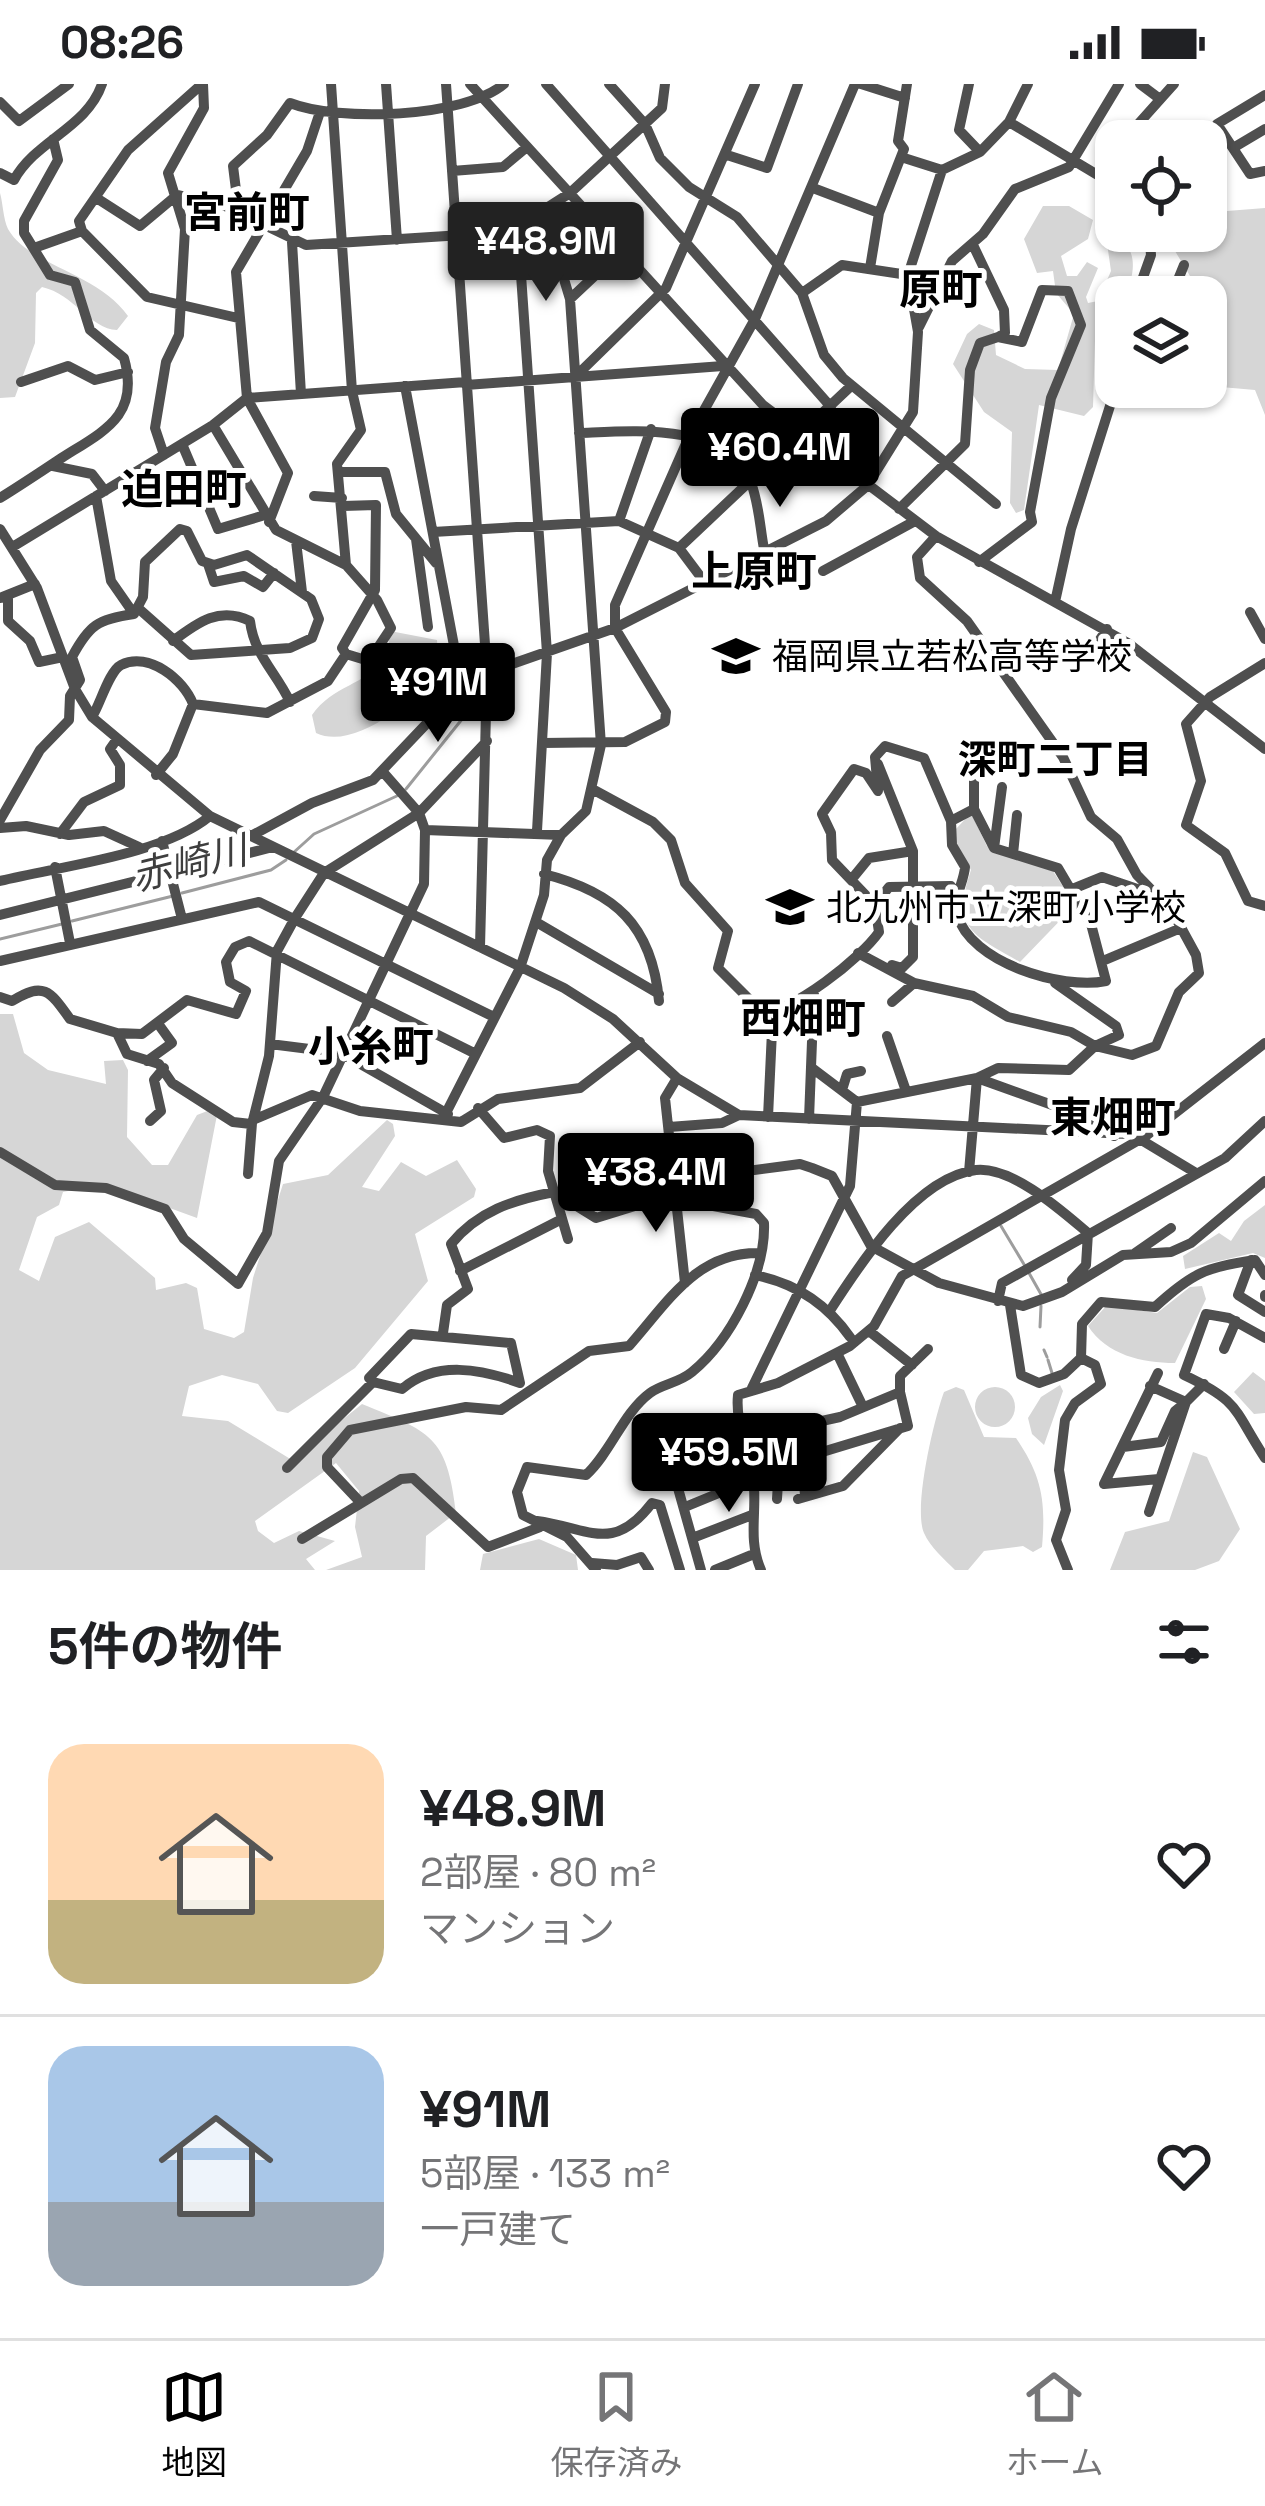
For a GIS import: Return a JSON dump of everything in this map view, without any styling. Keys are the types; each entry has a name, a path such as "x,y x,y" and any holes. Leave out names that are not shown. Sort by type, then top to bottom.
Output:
{"street":[{"path":"40,84 51,96"},
{"path":"0,102 19,121 68,84"},
{"path":"0,173 14,180 27,157 84,115 102,84"},
{"path":"164,455 155,428 166,362 179,335 178,302 185,229 168,180 169,167 197,123 207,95 203,84 128,150 79,221 82,231 147,297 178,302 238,318"},
{"path":"331,84 352,391 361,430 358,440 340,458 338,472 346,565"},
{"path":"386,84 397,240"},
{"path":"446,84 487,673 480,947"},
{"path":"470,84 726,368 799,435 936,536 1107,629 1265,749"},
{"path":"239,214 232,173 236,159 267,134 290,103 319,115 447,107 484,101 504,84"},
{"path":"546,84 831,406"},
{"path":"610,84 646,124 660,158 737,217 802,293 824,355 851,386 996,504"},
{"path":"177,195 239,214 292,242 518,230 570,194 646,124 662,108 665,84"},
{"path":"575,376 666,288 755,84"},
{"path":"727,155 767,168 798,84"},
{"path":"542,743 625,742 667,718 615,628 615,605 688,439 754,319 858,84 905,98"},
{"path":"870,268 879,213 901,157 907,84"},
{"path":"969,84 959,130 980,152"},
{"path":"901,157 943,170 980,152 1009,122 1028,84"},
{"path":"918,332 952,261 973,245 1015,189 1070,167 1119,84"},
{"path":"1140,84 1160,99"},
{"path":"1142,120 1174,84"},
{"path":"1265,94 1217,124 1250,174 1265,171"},
{"path":"267,518 288,473 247,398 237,265 307,151 319,115"},
{"path":"1009,122 1095,173"},
{"path":"1233,148 1265,129"},
{"path":"0,499 121,418 130,392 124,358 85,321 75,282 50,275 24,233 24,221 58,160 52,139"},
{"path":"452,171 502,166 527,147"},
{"path":"251,836 324,798 363,787 462,688 487,673 615,628 826,521 867,485 914,412 918,332 908,275 943,170"},
{"path":"813,188 879,213"},
{"path":"98,199 140,226 177,195"},
{"path":"446,1113 520,968 536,922 544,874 561,835 586,812 602,745 570,299 544,213"},
{"path":"518,230 547,653 537,831"},
{"path":"34,248 82,231"},
{"path":"292,242 302,394"},
{"path":"973,245 1004,310 1004,333 998,337"},
{"path":"570,299 621,251"},
{"path":"802,293 842,265 908,275"},
{"path":"1180,276 1184,265"},
{"path":"899,509 965,444 974,351 987,338 1024,340 1042,290 1068,291 1080,310 1081,325 1052,398 1030,512 1033,522 979,562"},
{"path":"21,382 68,366 95,380 128,372"},
{"path":"14,546 182,444 247,398 726,368"},
{"path":"405,386 462,688"},
{"path":"680,548 851,386"},
{"path":"1055,602 1071,529 1109,408"},
{"path":"213,424 267,518 296,541 346,565 373,596 393,628 368,662 342,648 373,596 376,505 314,496"},
{"path":"579,434 651,429 719,449 751,480 764,549"},
{"path":"620,521 651,429"},
{"path":"182,444 218,529 267,518"},
{"path":"52,466 92,474 101,494 111,581 136,611 191,655 290,648 312,638 318,609 302,592 247,554 208,564"},
{"path":"338,472 386,472 396,514 439,565"},
{"path":"433,532 620,521 680,548 704,580"},
{"path":"823,571 915,521"},
{"path":"0,529 35,584 75,689 92,717 156,775 210,816 591,1004 640,1041 677,1078 739,1115 1138,1138 1196,1173"},
{"path":"136,611 145,562 173,531 187,531 194,552 208,564 214,582 244,576 263,586 274,573"},
{"path":"415,536 428,627"},
{"path":"864,956 914,983 973,996 1008,1017 1071,1032 1095,1046 1132,1054 1156,1046 1180,992 1199,973 1181,928 1160,896 1137,875 1117,839 1091,817 1064,757 967,621 920,578 916,557 936,536"},
{"path":"296,541 302,592"},
{"path":"35,584 4,598 8,621 30,641 39,662 63,657"},
{"path":"136,611 99,619 88,628 72,657 80,680 69,720 40,750 0,824 60,833 104,830 139,847"},
{"path":"1250,612 1265,639"},
{"path":"173,640 204,617 236,614 250,621 254,649 278,675 290,702"},
{"path":"1086,661 1107,629"},
{"path":"194,704 256,715 328,681 346,653"},
{"path":"1265,663 1203,704 1186,724 1201,781 1186,825 1220,848 1249,901 1265,906"},
{"path":"92,717 115,671 128,664 162,667 188,691 194,704 173,754 156,775"},
{"path":"60,833 84,802 120,785 120,765 110,749 116,739"},
{"path":"248,1174 252,1122 270,1044 277,951 324,873 419,813 474,748 487,741"},
{"path":"964,743 974,777 974,809 994,848 1051,863 1105,960 1106,981 1054,983"},
{"path":"594,790 653,822 670,840 685,883 728,931 718,968 762,1012 775,1012 864,956 879,932 875,905 830,857 833,841 822,814 854,769 866,773 878,791 876,752 885,746 924,758 951,821 952,845 965,867 956,901 966,931 1027,974 1054,983 1119,1030 1070,1070 998,1067 977,1078 857,1102"},
{"path":"864,956 907,966 916,932 913,850 884,770 875,762"},
{"path":"0,1152 55,1185 100,1186 157,1205 184,1239 238,1284 267,1233 279,1161 323,1096 424,884 425,830 419,813 383,772"},
{"path":"994,848 1002,787"},
{"path":"951,821 974,809"},
{"path":"1013,854 1017,815"},
{"path":"0,881 162,841 192,831 210,816"},
{"path":"425,830 561,835"},
{"path":"162,841 182,916"},
{"path":"0,915 273,847"},
{"path":"851,880 869,858 913,850"},
{"path":"55,867 70,944"},
{"path":"536,922 659,997 647,946 605,895 544,874"},
{"path":"1070,890 1102,877 1160,896"},
{"path":"875,905 889,887 951,886"},
{"path":"0,961 259,902 494,1017"},
{"path":"1105,960 1181,928"},
{"path":"0,997 12,1001 26,989 40,990 60,1000 70,1018 117,1033 142,1034 188,1000 236,1014 246,991 226,977 230,955 249,941 476,1054"},
{"path":"892,1002 914,983"},
{"path":"809,1119 814,990"},
{"path":"147,1060 172,1043 159,1024"},
{"path":"768,1117 772,1030"},
{"path":"117,1033 127,1054 164,1068 172,1083 233,1122 252,1122 312,1095 360,1111 461,1122 498,1099 580,1088 640,1041"},
{"path":"887,1036 906,1091"},
{"path":"761,1570 754,1554 753,1476 737,1421 738,1394 850,1337 869,1322 907,1269 1147,1135 1265,1042"},
{"path":"270,1044 341,1052 461,1122"},
{"path":"150,1121 161,1112 154,1080 164,1068"},
{"path":"812,1068 857,1102"},
{"path":"842,1090 848,1074 862,1070"},
{"path":"677,1078 665,1098 685,1283"},
{"path":"969,1172 977,1078"},
{"path":"977,1078 1108,1125 1114,1136"},
{"path":"753,1384 850,1186 857,1102"},
{"path":"478,1108 504,1138 537,1130 550,1136 548,1171 568,1239"},
{"path":"669,1127 722,1123 739,1115"},
{"path":"1265,1121 1225,1158 1002,1283 1018,1364 1030,1382 1064,1374 1081,1358 1082,1324 1101,1302 1155,1307 1199,1269 1251,1260 1264,1267 1265,1275"},
{"path":"443,1333 447,1304 468,1289 451,1244 470,1221 520,1198 554,1192 596,1218 651,1202 664,1182 800,1164 832,1177 871,1246 907,1269 1004,1303 1036,1303 1062,1292 1171,1228"},
{"path":"831,1310 871,1246 940,1185 969,1172 1011,1178 1088,1233"},
{"path":"1135,1253 1171,1252 1191,1243 1265,1181"},
{"path":"649,1570 640,1557 619,1567 594,1567 567,1537 523,1515 517,1492 527,1467 586,1475 647,1394 681,1380 711,1352 754,1275 764,1223 756,1214 676,1199"},
{"path":"460,1271 562,1219"},
{"path":"1062,1292 1086,1265 1088,1233"},
{"path":"360,1502 327,1467 327,1457 350,1430 466,1407 501,1410 589,1351 629,1346 711,1261 739,1252 761,1252"},
{"path":"1251,1260 1238,1295 1265,1312"},
{"path":"753,1384 778,1383 869,1331 907,1269"},
{"path":"754,1275 781,1280 831,1310 850,1337"},
{"path":"1265,1338 1215,1314 1201,1319 1184,1375 1225,1394 1246,1419 1265,1457"},
{"path":"1224,1348 1236,1321"},
{"path":"869,1331 912,1365"},
{"path":"520,1383 511,1343 443,1333 411,1334 369,1378 402,1389 416,1377 447,1369 494,1373 533,1391"},
{"path":"685,1507 779,1466 908,1426 900,1376 928,1349"},
{"path":"837,1353 863,1408"},
{"path":"1069,1570 1055,1534 1066,1510 1059,1470 1062,1436 1075,1403 1101,1384 1095,1365 1081,1358"},
{"path":"1158,1373 1104,1484 1160,1478"},
{"path":"287,1468 373,1382"},
{"path":"1123,1447 1161,1442 1175,1412 1204,1384"},
{"path":"1150,1386 1186,1402"},
{"path":"700,1570 695,1537 674,1474 745,1443 863,1408 900,1392"},
{"path":"1149,1512 1186,1402"},
{"path":"803,1460 802,1498 830,1493 862,1473 900,1428"},
{"path":"777,1499 779,1466"},
{"path":"302,1539 401,1479 413,1478 488,1547 540,1527"},
{"path":"523,1515 598,1535 628,1530 652,1503 660,1505 680,1570"},
{"path":"695,1537 752,1515"},
{"path":"715,1570 754,1554"}],"shaded area":[{"path":"0,193 6,225 18,242 99,289 128,316 117,330 107,328 42,287 36,293 35,343 15,397 0,398"},
{"path":"1043,206 1069,206 1093,220 1088,239 1061,256 1067,276 1077,276 1087,262 1098,268 1086,297 1088,303 1095,302 1093,407 1084,416 1039,405 1024,510 1016,513 1010,503 1012,432 984,412 953,364 967,334 979,324 994,330 996,355 1025,369 1058,370 1074,314 1056,293 1053,271 1037,273 1024,239"},
{"path":"1265,208 1265,415 1255,390 1227,388 1227,276 1190,276 1176,252 1227,252 1227,211"},
{"path":"1108,252 1130,252 1132,273 1109,276"},
{"path":"390,631 437,640 439,677 364,730 331,737 316,733 312,715 329,697 384,660"},
{"path":"971,813 987,846 1051,868 1075,905 1020,962 978,936 965,917 971,870 955,842 955,830"},
{"path":"0,1014 13,1014 24,1053 48,1070 106,1084 104,1061 123,1060 128,1070 127,1137 152,1165 168,1165 197,1115 210,1110 217,1115 197,1218 104,1184 63,1192 59,1205 37,1217 19,1270 39,1281 55,1237 89,1222 155,1278 156,1290 186,1283 197,1288 204,1329 234,1338 244,1332 253,1278 283,1184 328,1175 387,1120 395,1136 362,1187 379,1191 401,1162 426,1176 457,1160 476,1189 474,1197 415,1234 428,1281 355,1368 288,1413 277,1411 258,1384 222,1375 189,1386 182,1416 228,1421 292,1460 362,1404 419,1430 447,1467 456,1513 426,1536 425,1570 326,1570 362,1557 355,1527 359,1491 336,1463 255,1521 258,1531 274,1543 299,1531 335,1541 306,1559 315,1570 0,1570"},
{"path":"1265,1205 1265,1258 1253,1253 1185,1269 1183,1256 1219,1233 1231,1241 1244,1221"},
{"path":"1202,1286 1206,1299 1175,1363 1126,1355 1105,1344 1088,1326 1107,1305 1157,1313 1190,1287"},
{"path":"1253,1372 1265,1381 1265,1413 1254,1414 1234,1392"},
{"path":"1060,1385 1063,1391 1044,1445 1032,1434 1028,1418 1041,1397"},
{"path":"956,1387 964,1390 984,1437 1016,1438 1037,1477 1043,1516 1042,1547 1033,1552 1023,1546 984,1551 968,1570 955,1570 938,1553 921,1521 935,1422 944,1392"},
{"path":"995,1387 1009,1393 1015,1407 1009,1421 995,1427 981,1421 975,1407 981,1393"},
{"path":"1193,1452 1207,1457 1240,1529 1219,1561 1195,1570 1110,1570 1125,1532 1169,1521"},
{"path":"539,1539 576,1555 578,1570 480,1570 483,1554"}],"waterway":[{"name":"赤崎川","path":"406,789 475,703"},
{"name":"赤崎川","path":"293,853 314,834 399,795"},
{"name":"赤崎川","path":"182,893 271,870 286,860"},
{"name":"赤崎川","path":"72,921 173,896"},
{"name":"赤崎川","path":"0,939 62,924"},
{"path":"1001,1226 1025,1266"},
{"path":"1029,1273 1042,1296"},
{"path":"1040,1327 1041,1306"},
{"path":"1044,1350 1047,1357"},
{"path":"1048,1360 1052,1373"}],"place":[{"name":"福岡県立若松高等学校","path":"736,656"},
{"name":"北九州市立深町小学校","path":"790,907"}],"district":[{"name":"宮前町","path":"247,212"},
{"name":"原町","path":"941,289"},
{"name":"迫田町","path":"184,489"},
{"name":"上原町","path":"754,571"},
{"name":"深町二丁目","path":"1055,759"},
{"name":"西畑町","path":"803,1018"},
{"name":"小糸町","path":"371,1046"},
{"name":"東畑町","path":"1113,1117"}]}
